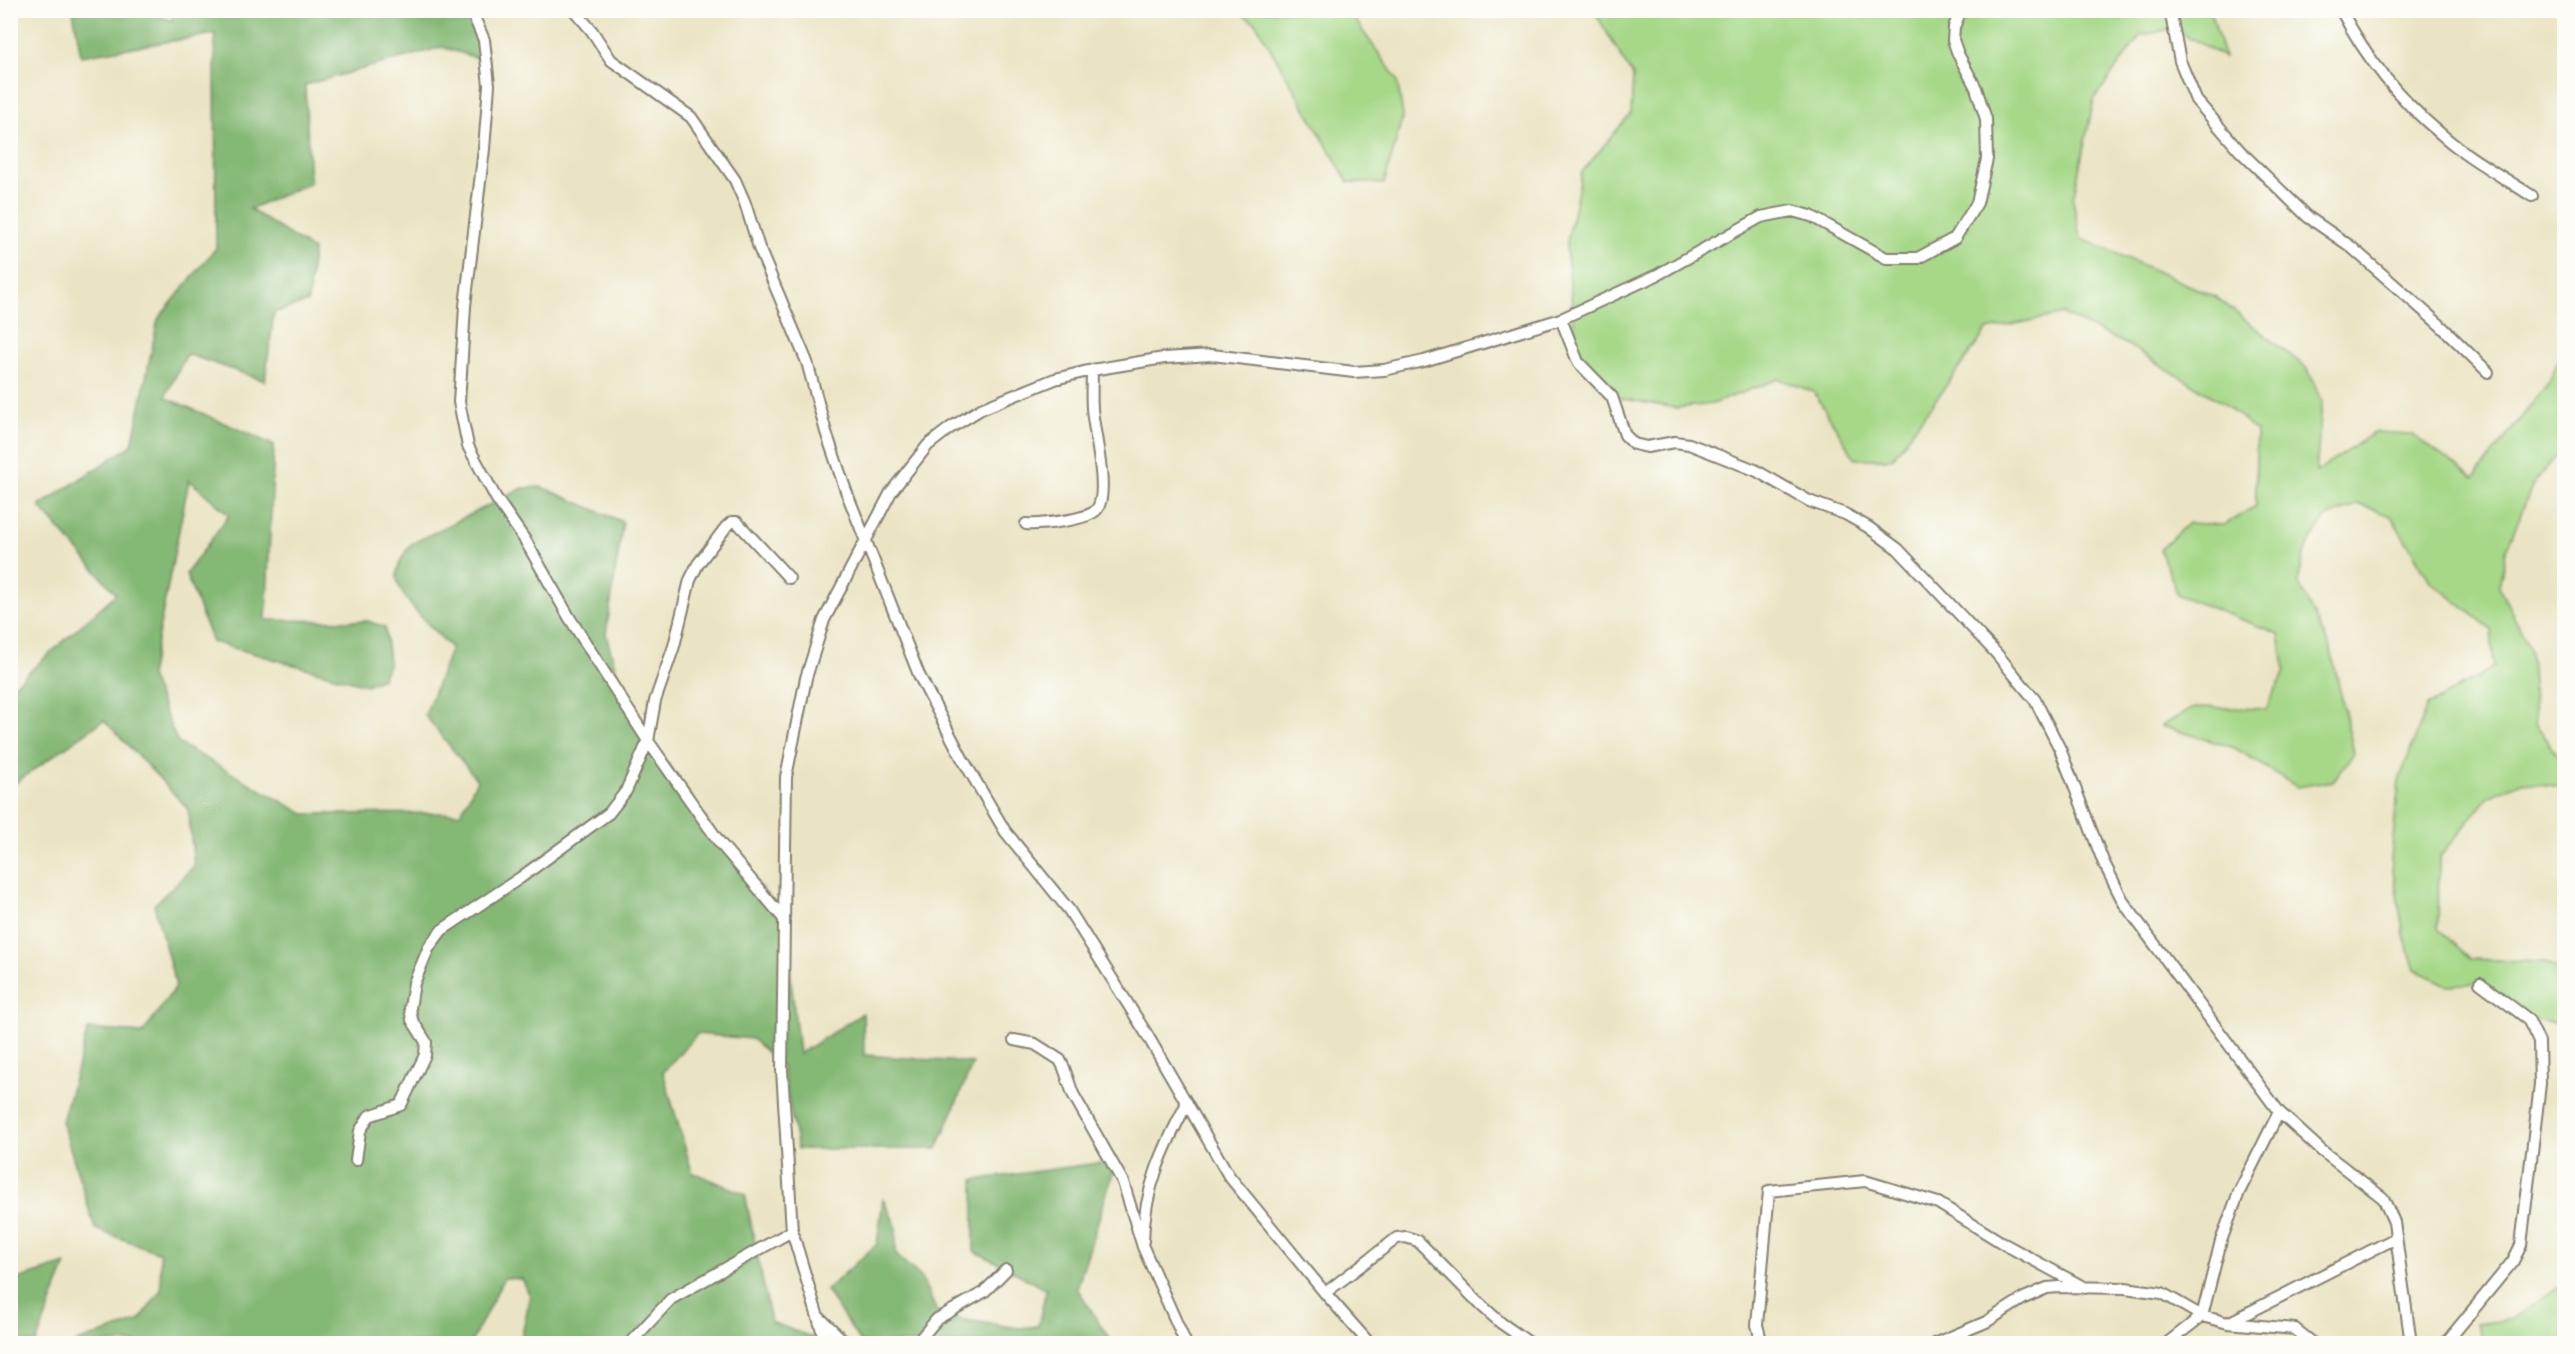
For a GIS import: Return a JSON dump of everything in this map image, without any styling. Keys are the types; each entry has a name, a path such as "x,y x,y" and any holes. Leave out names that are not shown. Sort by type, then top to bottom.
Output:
{"street":[{"path":"471,10 484,40 489,84 484,149 465,306 459,402 468,446 496,498 525,540 569,617 648,741 720,843 784,919"},
{"path":"574,10 592,31 611,60 690,117 735,180 759,248 807,362 826,432 846,491 919,675 962,758 1005,831 1069,910 1229,1176 1324,1293 1370,1344"},
{"path":"826,1344 792,1231 782,1070 786,777 806,678 824,620 891,492 928,445 981,409 1055,379 1092,370 1164,358 1212,355 1354,372 1384,370 1480,345 1561,319 1657,275 1761,217 1792,211 1811,216 1886,258 1918,258 1955,238 1977,203 1987,159 1986,119 1976,88 1953,40 1954,27 1961,10"},
{"path":"2170,10 2180,61 2196,100 2240,151 2308,217 2350,246 2440,325 2488,372"},
{"path":"2341,10 2354,36 2387,82 2442,135 2532,196"},
{"path":"1561,319 1578,362 1612,397 1625,435 1634,444 1647,447 1675,442 1689,444 1755,470 1809,501 1845,514 1869,527 1898,549 1996,653 2035,700 2060,749 2103,861 2124,903 2279,1112 2322,1151 2383,1198 2394,1222 2411,1344"},
{"path":"1026,524 1047,525 1096,512 1099,506 1100,457 1092,409 1092,370"},
{"path":"356,1160 360,1131 369,1116 401,1105 425,1055 426,1042 412,1020 410,1008 414,983 429,946 442,930 520,878 609,813 626,791 648,741 655,701 674,646 690,580 698,564 726,527 732,522 737,522 789,578"},
{"path":"2445,1344 2513,1261 2521,1245 2540,1084 2539,1042 2528,1019 2480,983"},
{"path":"1014,1040 1035,1044 1060,1060 1072,1094 1119,1175 1143,1247 1186,1344"},
{"path":"1143,1247 1144,1211 1151,1183 1186,1103"},
{"path":"2166,1344 2202,1316 2221,1241 2239,1192 2279,1112"},
{"path":"1762,1344 1757,1325 1769,1191 1865,1181 1938,1203 2004,1244 2085,1288"},
{"path":"629,1344 671,1299 792,1231"},
{"path":"1324,1293 1397,1238 1406,1237 1418,1241 1482,1306 1531,1344"},
{"path":"2228,1323 2396,1238"},
{"path":"916,1344 937,1319 984,1292 1006,1270"},
{"path":"1934,1344 1986,1322 2024,1298 2047,1288 2125,1288 2162,1293 2202,1316 2228,1323 2295,1329 2314,1344"},
{"path":"818,1316 847,1344"}],"green space":[{"path":"372,10 386,13 394,10 472,11 489,62 442,47 305,85 310,183 250,209 313,250 308,302 274,313 265,381 187,354 165,397 274,445 266,620 368,621 385,627 389,662 383,678 366,685 212,642 186,574 229,515 189,480 150,676 178,743 304,814 461,813 477,780 425,715 451,648 419,615 399,587 397,573 403,556 411,544 523,488 542,487 623,522 606,634 624,700 720,840 784,915 799,1054 863,1013 864,1055 973,1063 937,1149 798,1149 782,1067 752,1039 697,1034 663,1072 692,1172 745,1194 771,1322 827,1343 516,1343 522,1335 530,1296 522,1279 504,1278 471,1343 74,1343 139,1321 161,1290 160,1253 95,1229 62,1122 88,1029 143,1033 176,986 154,905 194,866 188,809 104,720 11,786 10,689 116,594 39,506 132,445 158,319 216,248 215,34 81,56 73,11 148,11 173,21 171,11"},
{"path":"1235,11 1360,11 1355,20 1397,79 1403,116 1384,184 1348,182 1255,22"},
{"path":"1594,11 2211,11 2224,57 2173,28 2140,36 2094,99 2073,199 2080,238 2216,297 2308,369 2322,402 2316,472 2375,432 2411,434 2474,478 2549,382 2564,347 2564,447 2533,484 2506,551 2499,587 2531,651 2535,724 2557,755 2564,756 2564,787 2521,782 2488,797 2439,858 2438,929 2471,959 2542,962 2564,969 2564,1025 2528,1019 2482,991 2479,983 2447,985 2415,970 2404,935 2391,859 2399,781 2427,706 2494,667 2491,629 2430,581 2391,516 2358,504 2325,518 2306,548 2298,582 2331,650 2354,753 2333,781 2297,787 2235,748 2161,726 2194,707 2266,709 2285,670 2279,634 2178,595 2160,550 2188,523 2224,525 2256,506 2256,431 2226,405 2128,345 2063,314 1987,330 1892,459 1855,459 1814,392 1779,379 1712,404 1676,408 1612,397 1578,362 1566,246 1582,172 1631,113 1633,76"},
{"path":"1106,1162 1116,1164 1077,1288 1112,1343 861,1343 826,1290 877,1244 883,1199 896,1226 896,1255 921,1277 939,1316 1019,1328 1038,1326 1046,1290 974,1251 974,1180"},
{"path":"66,1264 36,1343 11,1343 11,1281"},
{"path":"2564,1282 2564,1343 2484,1343 2476,1324 2512,1319"}]}
